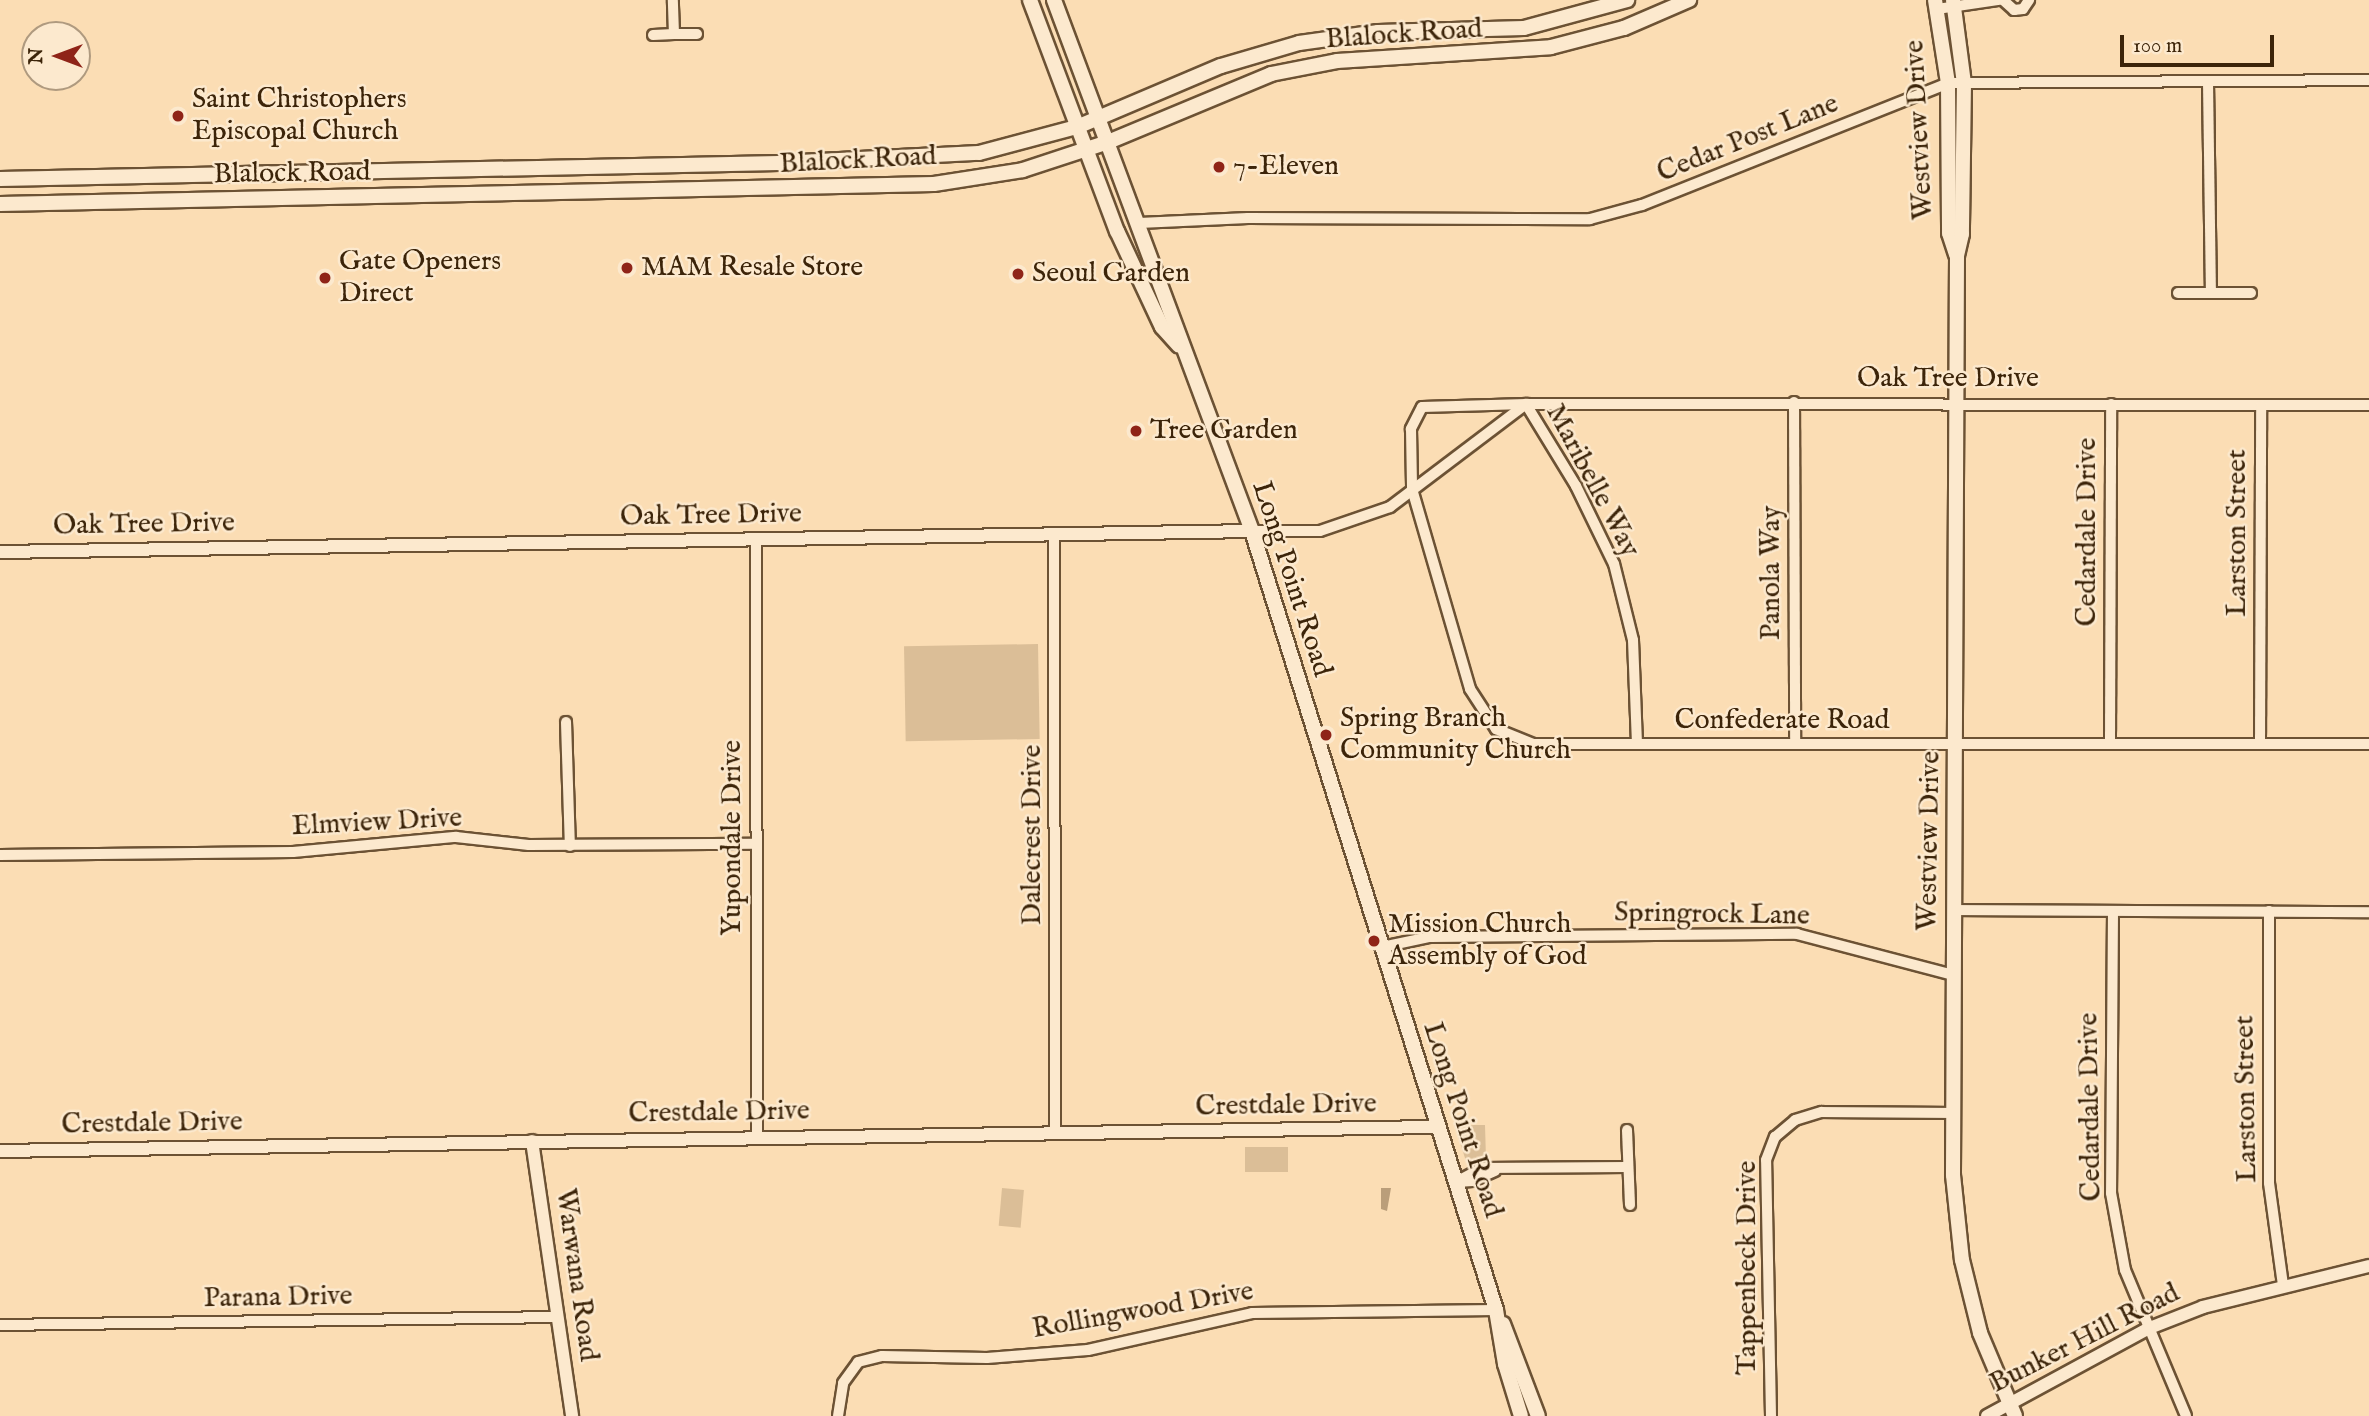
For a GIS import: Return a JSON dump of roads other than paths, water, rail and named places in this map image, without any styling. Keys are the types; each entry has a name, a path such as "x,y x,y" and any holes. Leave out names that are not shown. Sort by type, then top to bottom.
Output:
{"main road":[{"name":"Long Point Road","path":"1030,0 1084,150 1162,327 1180,347"},
{"name":"Long Point Road","path":"1054,0 1139,223 1180,347 1252,531 1496,1310 1505,1364 1521,1416"},
{"name":"Blalock Road","path":"0,205 909,185 1023,170 1108,142 1270,74 1337,61 1527,51 1624,27 1689,0"},
{"name":"Blalock Road","path":"0,179 481,167 779,163 909,159 979,153 1077,127 1261,53 1338,36 1524,28 1621,3"},
{"path":"1621,3 1624,27"},
{"name":"Westview Drive","path":"1954,3 1964,83 1962,234 1957,256 1953,1175 1962,1260 1980,1333 2011,1410"},
{"name":"Westview Drive","path":"1936,5 1948,83 1949,233 1957,256"},
{"path":"1427,57 1428,33"},
{"path":"1261,53 1270,74"},
{"path":"909,159 909,185"},
{"path":"779,163 780,189"},
{"path":"639,166 646,191"},
{"path":"481,167 483,195"},
{"path":"299,199 300,171"},
{"path":"131,176 132,202"},
{"name":"Long Point Road","path":"1496,1310 1518,1355 1538,1416"}],"street":[{"path":"673,0 674,34"},
{"path":"1936,5 2001,0 2014,10 2023,9 2029,0"},
{"path":"653,35 697,34"},
{"name":"Cedar Post Lane","path":"1139,223 1248,218 1590,219 1642,205 1948,83 2369,80"},
{"path":"2208,82 2211,293"},
{"path":"2178,293 2251,293"},
{"name":"Oak Tree Drive","path":"1412,489 1411,429 1422,407 1794,402 2369,405"},
{"name":"Panola Way","path":"1794,402 1795,744"},
{"name":"Oak Tree Drive","path":"0,552 1320,531 1390,507 1526,404"},
{"name":"Maribelle Way","path":"1526,404 1576,486 1614,564 1633,640 1637,744"},
{"name":"Cedardale Drive","path":"2110,744 2111,404"},
{"name":"Larston Street","path":"2260,744 2261,406"},
{"name":"Confederate Road","path":"1412,489 1470,689 1496,729 1533,744 2369,744"},
{"name":"Dalecrest Drive","path":"1054,535 1055,1134"},
{"name":"Yupondale Drive","path":"756,539 757,1137"},
{"path":"566,722 570,846"},
{"name":"Elmview Drive","path":"0,855 293,852 456,837 570,846 756,844"},
{"path":"1953,910 2369,912"},
{"name":"Cedardale Drive","path":"2113,911 2111,1193 2125,1270 2147,1329 2186,1416"},
{"name":"Larston Street","path":"2269,911 2269,1183 2283,1285"},
{"name":"Springrock Lane","path":"1382,947 1430,937 1797,934 1953,975"},
{"name":"Tappenbeck Drive","path":"1771,1416 1766,1160 1775,1137 1795,1120 1822,1112 1952,1113"},
{"name":"Crestdale Drive","path":"0,1151 1438,1127"},
{"path":"1627,1130 1630,1205"},
{"name":"Warwana Road","path":"532,1141 572,1416"},
{"path":"1456,1182 1467,1172 1627,1167"},
{"name":"Bunker Hill Road","path":"1987,1416 2011,1410 2147,1329 2203,1307 2283,1285 2369,1266"},
{"name":"Rollingwood Drive","path":"838,1416 843,1383 858,1362 882,1356 987,1358 1088,1350 1252,1313 1496,1310"},
{"name":"Parana Drive","path":"0,1325 556,1317"}],"place":[{"name":"Saint Christophers Episcopal Church","path":"178,116"},
{"name":"7-Eleven","path":"1219,167"},
{"name":"MAM Resale Store","path":"627,268"},
{"name":"Seoul Garden","path":"1018,274"},
{"name":"Gate Openers Direct","path":"325,278"},
{"name":"Tree Garden","path":"1136,431"},
{"name":"Spring Branch Community Church","path":"1326,735"},
{"name":"Mission Church Assembly of God","path":"1374,941"}]}
